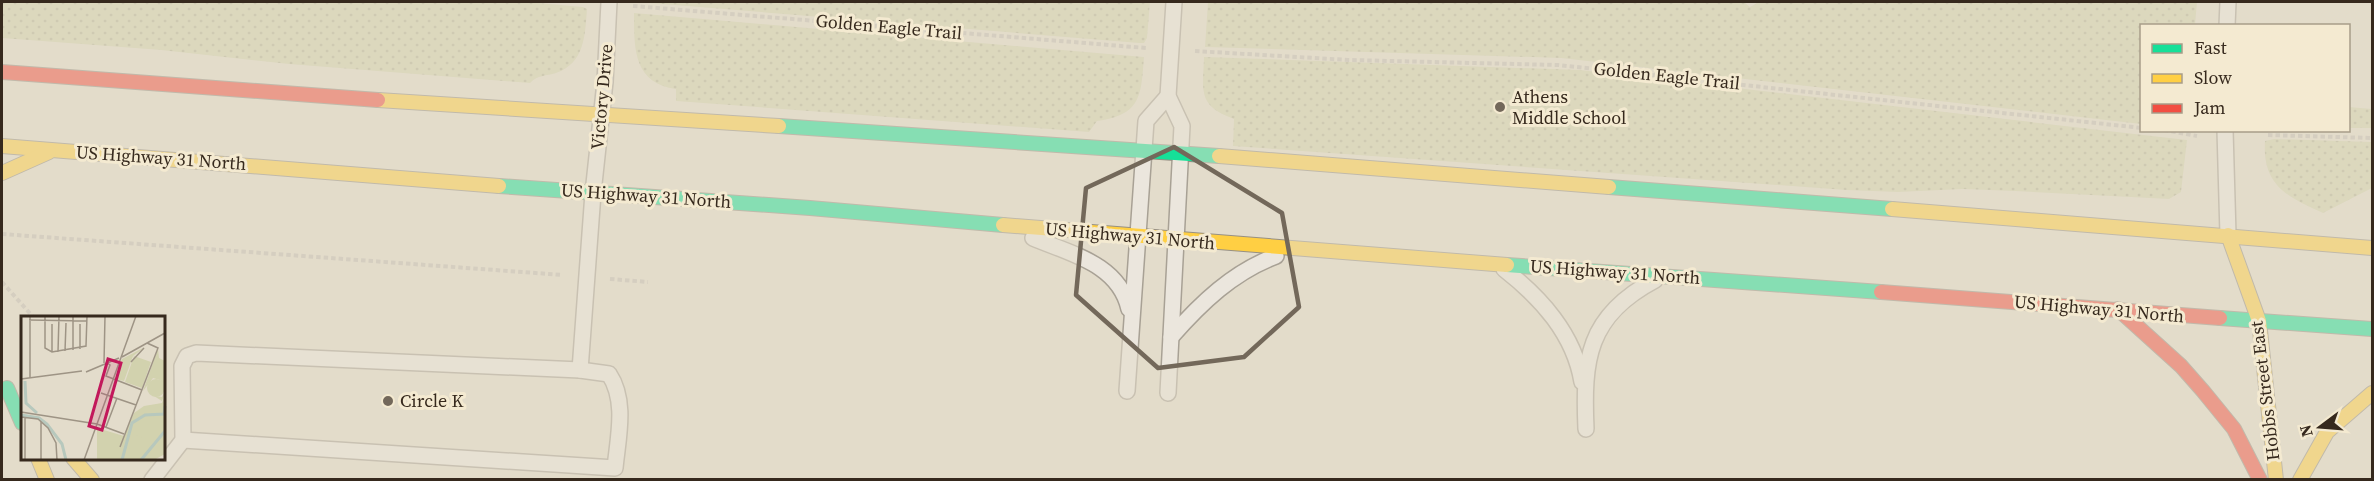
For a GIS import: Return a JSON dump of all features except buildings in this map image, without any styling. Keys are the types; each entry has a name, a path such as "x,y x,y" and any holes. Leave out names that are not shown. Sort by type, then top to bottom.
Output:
{"main road":[{"path":"2,72 601,115 1143,150 2373,248"},
{"name":"US Highway 31 North","path":"2,146 798,207 1137,237 2118,309 2199,318 2373,329"},
{"path":"2,173 53,150"},
{"name":"Hobbs Street East","path":"2228,235 2259,321 2276,480"},
{"path":"2118,309 2181,366 2196,383 2234,429 2260,480"},
{"path":"4,385 21,404"},
{"path":"4,385 21,421"},
{"path":"2300,480 2327,432 2373,393"},
{"path":"38,460 47,480"},
{"path":"74,460 92,480"}],"lane":[{"name":"Victory Drive","path":"580,370 609,2"},
{"path":"1168,393 1182,126 1168,96 1174,2"},
{"path":"2227,24 2228,2"},
{"path":"1127,391 1146,121 1168,96"},
{"path":"2225,132 2228,235"},
{"path":"1000,225 1088,261 1110,273 1126,295 1131,318"},
{"path":"1171,337 1195,310 1224,284 1257,263 1296,248"},
{"path":"1496,263 1528,289 1555,319 1574,354 1585,397"},
{"path":"1586,429 1587,359 1604,324 1628,297 1662,276"},
{"path":"152,480 183,440 182,366 187,356 196,353 580,370 609,374 619,393 615,474 183,440"}],"path":[{"name":"Golden Eagle Trail","path":"632,6 1146,48"},
{"name":"Golden Eagle Trail","path":"1192,51 1349,60 1558,65 2140,128"},
{"path":"2175,132 2197,136"},
{"path":"2268,135 2373,138"},
{"path":"2,234 648,282"},
{"path":"2,282 32,316"}],"highlighted area":[{"path":"1174,147 1282,213 1299,307 1244,357 1158,368 1076,295 1086,188"}],"green space":[{"path":"2,2 527,2 587,9 582,47 573,62 556,73 539,77 530,83 2,38"},
{"path":"638,2 1150,2 1147,38 1144,43 1139,43"},
{"path":"1208,2 1744,2 1750,7 1759,2 2197,2 2195,24 2140,24 2140,124 1561,58 1205,47"},
{"path":"634,13 1144,57 1142,82 1140,92 1131,108 1123,114 1097,121 1089,132 676,101 676,89 651,80 639,62 636,51"},
{"path":"1204,57 1580,70 2187,140 2181,192 2169,199 1963,189 1898,192 1846,190 1233,146 1234,119 1214,109 1205,96"},
{"path":"2350,107 2372,109 2372,128 2350,128"},
{"path":"2274,139 2372,142 2372,188 2323,213 2298,201 2279,188 2268,169 2265,141"}],"traffic: fast":[{"path":"779,126 1219,156"},
{"path":"499,186 810,208 1003,225"},
{"path":"1609,187 1892,209"},
{"path":"1507,265 1881,292"},
{"path":"2220,318 2372,329"},
{"path":"7,388 21,421"}],"traffic: slow":[{"path":"378,100 779,126"},
{"path":"2,146 499,186"},
{"path":"2,173 49,152"},
{"path":"1219,156 1609,187"},
{"path":"1892,209 2372,248"},
{"path":"1003,225 1507,265"},
{"path":"2228,235 2259,321 2276,480"},
{"path":"2300,480 2327,432 2372,393"},
{"path":"39,460 47,480"},
{"path":"75,460 92,480"}],"traffic: jam":[{"path":"2,72 378,100"},
{"path":"1881,292 2220,318"},
{"path":"2118,309 2181,366 2203,391 2234,429 2260,480"}],"place":[{"name":"Athens Middle School","path":"1500,107"},
{"name":"Circle K","path":"388,401"}]}
